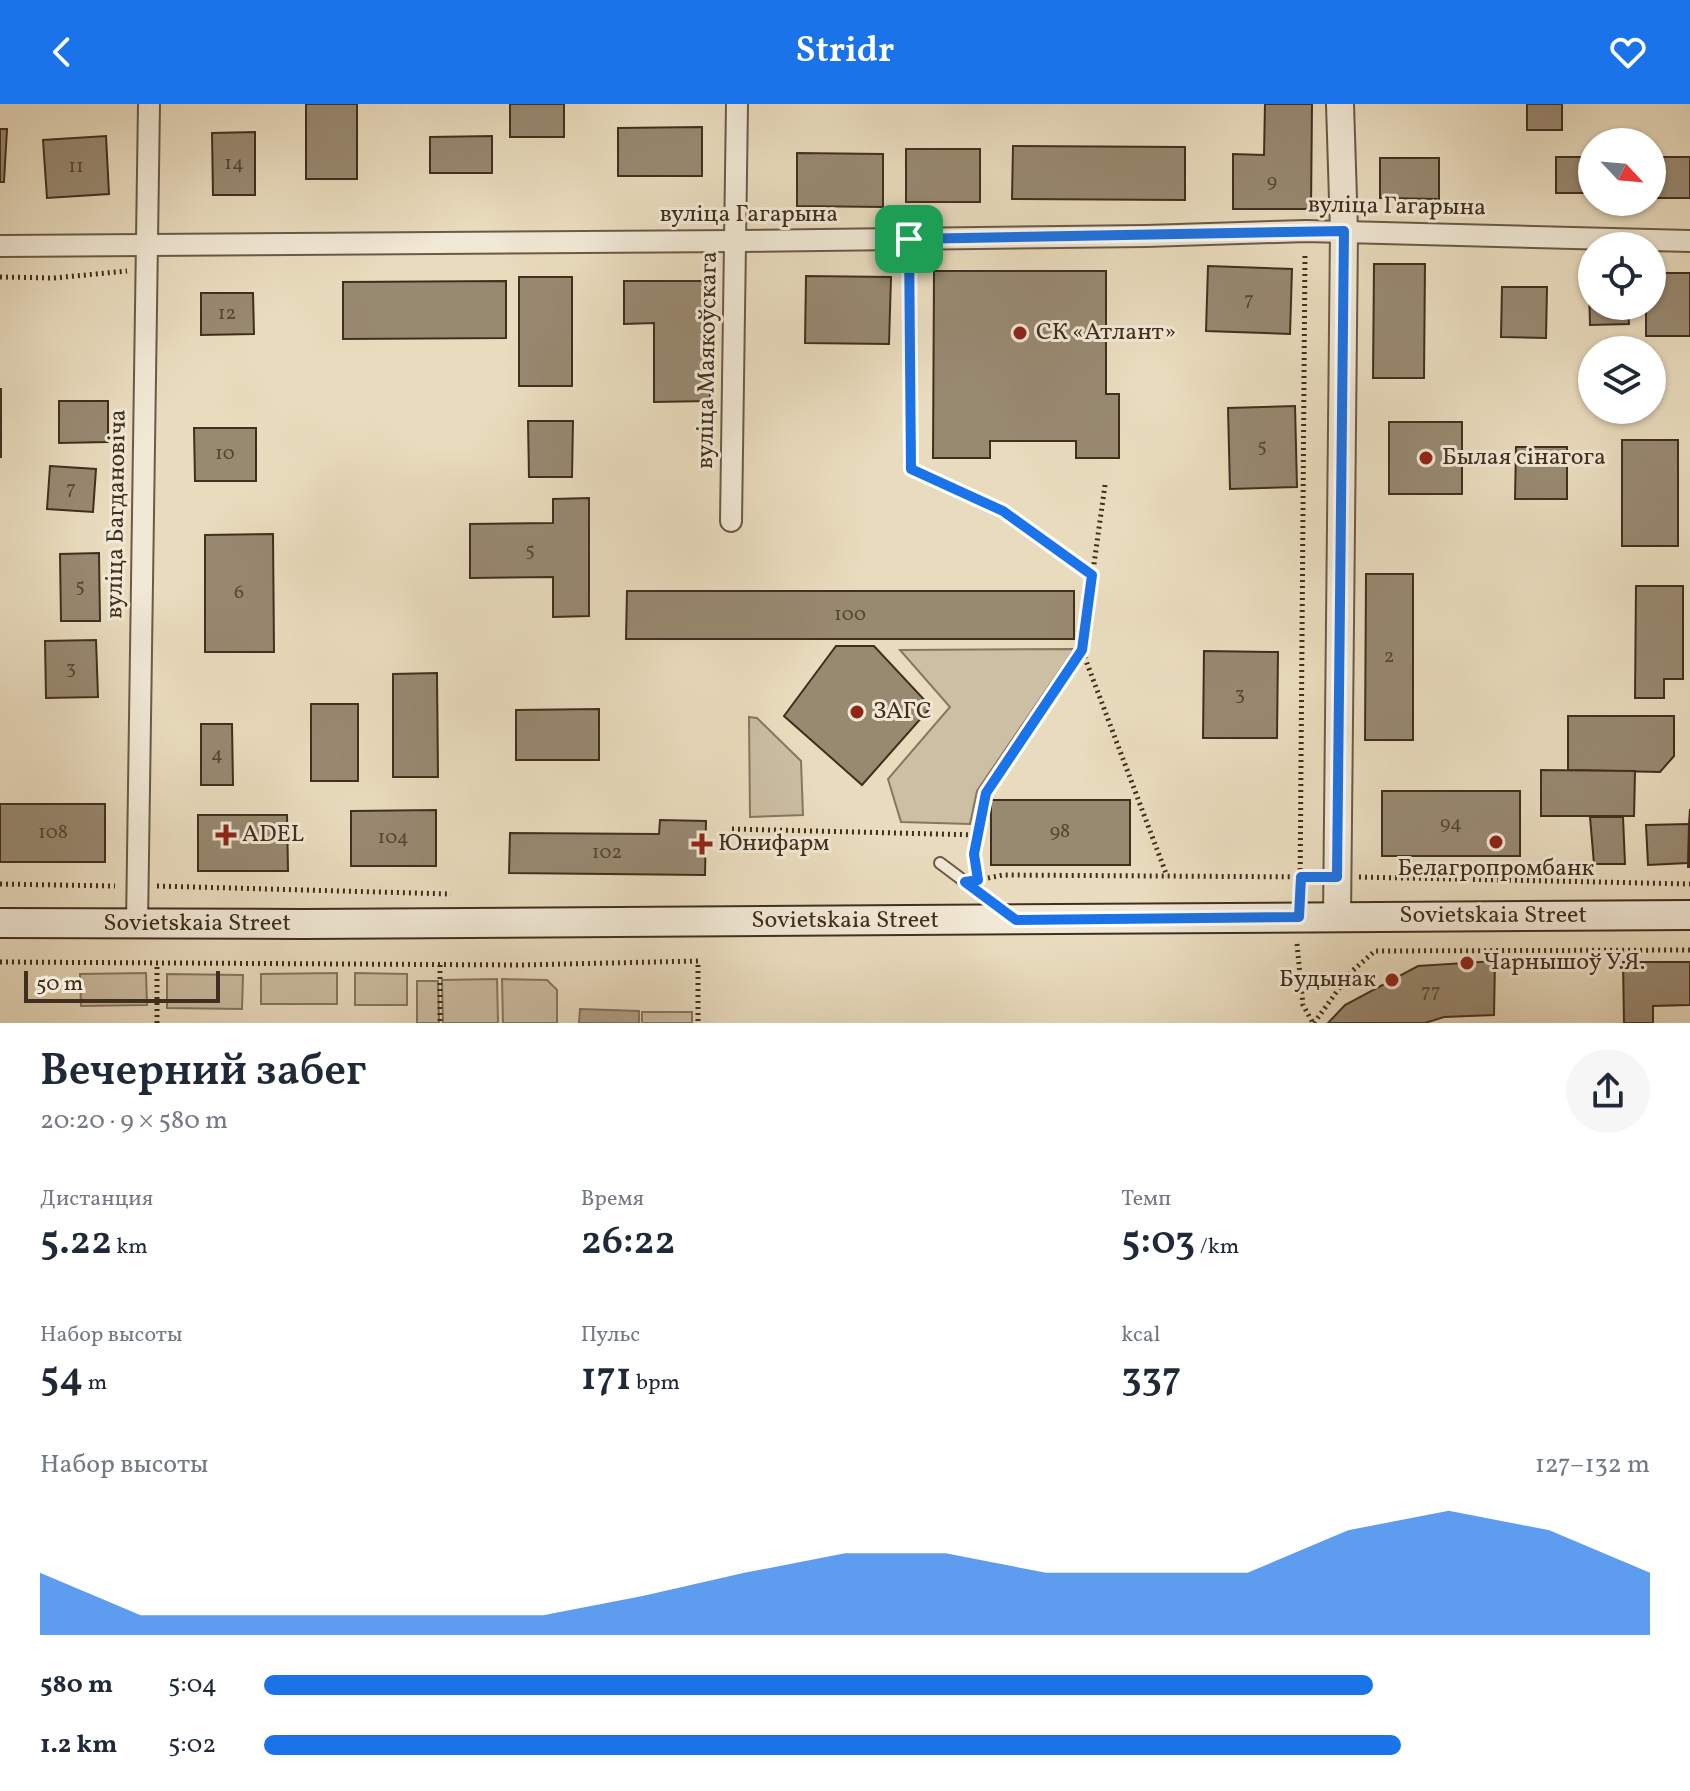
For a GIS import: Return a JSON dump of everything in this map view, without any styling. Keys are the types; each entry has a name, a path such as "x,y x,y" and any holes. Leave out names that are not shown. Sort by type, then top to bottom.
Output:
{"main road":[{"name":"Sovietskaia Street","path":"0,923 1690,915"}],"street":[{"name":"вуліца Багдановіча","path":"137,924 149,104"},
{"name":"вуліца Маякоўскага","path":"731,521 737,104"},
{"path":"1337,917 1344,231 1340,104"},
{"name":"вуліца Гагарына","path":"0,246 736,241 1306,231 1690,241"}],"lane":[{"path":"940,863 1016,920"}],"path":[{"path":"1306,231 1301,877 1297,952 1303,1005 1314,1023 1351,972 1375,951 1690,950"},
{"path":"909,239 911,469 1003,511 1092,575"},
{"path":"1105,485 1082,650 986,793 974,854 978,880 1003,875 1690,884"},
{"path":"1082,650 1167,876"},
{"path":"732,829 978,835"},
{"path":"0,884 452,894"},
{"path":"0,962 440,965 698,961 698,1023"},
{"path":"157,963 157,1023"},
{"path":"440,965 440,1023"}],"shaded area":[{"path":"1074,649 977,791 970,824 901,822 888,779 950,707 900,650"},
{"path":"749,717 757,718 801,761 803,815 750,817"},
{"path":"146,973 147,1005 81,1006 80,974"},
{"path":"337,973 337,1004 261,1004 261,974"},
{"path":"355,973 407,974 407,1005 355,1005"},
{"path":"167,974 243,975 242,1009 167,1008"},
{"path":"497,979 498,1023 443,1023 442,980"},
{"path":"502,979 547,980 557,990 557,1023 503,1023"},
{"path":"417,981 438,981 439,1023 417,1023"},
{"path":"580,1009 639,1011 639,1023 579,1023"},
{"path":"642,1012 692,1012 692,1023 642,1023"}],"building":[{"path":"306,104 357,104 357,179 306,179"},
{"path":"510,104 564,104 564,137 510,137"},
{"path":"1265,104 1312,104 1311,209 1233,209 1233,154 1264,155"},
{"path":"1527,104 1562,104 1562,130 1527,130"},
{"path":"702,127 702,176 618,176 618,128"},
{"path":"0,129 7,129 4,182 0,182"},
{"path":"255,132 255,195 213,195 212,133"},
{"path":"106,136 109,194 47,198 43,140"},
{"path":"492,136 492,173 430,173 430,137"},
{"path":"1013,146 1185,147 1185,200 1012,199"},
{"path":"906,149 980,149 980,202 906,202"},
{"path":"797,153 883,154 883,207 797,206"},
{"path":"1556,157 1578,157 1578,193 1556,193"},
{"path":"1666,157 1690,157 1690,198 1666,198"},
{"path":"1380,158 1439,158 1439,199 1380,198"},
{"path":"1374,264 1425,264 1424,378 1373,378"},
{"path":"1208,266 1292,269 1290,334 1206,331"},
{"name":"СК «Атлант»","path":"934,271 1106,271 1106,394 1119,394 1119,458 1076,458 1076,441 990,441 990,458 933,458"},
{"path":"1666,273 1690,273 1690,336 1646,336 1646,320 1666,320"},
{"path":"806,276 891,277 889,344 805,343"},
{"path":"519,277 572,277 572,386 519,386"},
{"path":"506,281 506,338 343,339 343,282"},
{"path":"624,281 710,281 710,401 654,402 654,323 624,324"},
{"path":"1502,287 1547,287 1546,338 1501,337"},
{"path":"201,293 253,293 254,334 201,335"},
{"path":"1590,320 1629,320 1629,324 1590,325"},
{"path":"1,389 1,457 0,457"},
{"path":"59,401 108,401 108,442 59,443"},
{"path":"1295,406 1297,487 1230,489 1228,408"},
{"path":"528,421 573,421 572,477 529,477"},
{"name":"Былая сінагога","path":"1389,422 1462,422 1462,494 1389,494"},
{"path":"194,428 256,428 256,481 195,481"},
{"path":"1622,440 1678,440 1678,546 1622,546"},
{"path":"1516,447 1567,447 1567,499 1515,499"},
{"path":"50,466 96,469 93,512 47,509"},
{"path":"589,498 589,616 553,617 553,577 470,578 470,524 553,523 553,499"},
{"path":"273,534 274,652 205,652 205,535"},
{"path":"99,553 100,621 61,621 60,554"},
{"path":"1366,574 1413,574 1413,740 1365,740"},
{"path":"1636,586 1683,586 1683,679 1664,679 1664,698 1635,698"},
{"path":"627,591 1074,591 1074,639 626,639"},
{"path":"96,640 98,697 46,698 45,641"},
{"name":"ЗАГС","path":"836,646 874,646 931,707 862,785 784,716"},
{"path":"1204,651 1278,652 1277,738 1203,738"},
{"path":"437,673 438,777 393,777 393,674"},
{"path":"311,704 358,704 358,781 311,781"},
{"path":"599,709 599,760 516,760 516,710"},
{"path":"1568,716 1674,716 1674,756 1660,772 1568,770"},
{"path":"201,724 232,724 233,785 201,785"},
{"path":"1541,770 1635,771 1634,816 1541,816"},
{"path":"1382,791 1520,791 1520,856 1382,856"},
{"path":"991,800 1130,800 1130,865 991,865"},
{"path":"0,804 105,804 105,862 0,862"},
{"path":"1690,809 1690,867 1688,867 1689,824"},
{"path":"436,810 436,866 351,866 351,811"},
{"path":"198,815 287,815 288,871 198,871"},
{"path":"1590,817 1623,817 1625,864 1594,864"},
{"path":"660,820 706,821 705,875 509,873 510,833 659,834"},
{"path":"1689,824 1688,863 1648,865 1646,825"},
{"path":"1495,961 1494,1015 1444,1017 1425,1023 1328,1023 1345,1005 1418,966"},
{"path":"1623,962 1690,962 1690,1005 1653,1006 1653,1023 1624,1023"}],"place":[{"name":"СК «Атлант»","path":"1020,333"},
{"name":"Былая сінагога","path":"1426,458"},
{"name":"ЗАГС","path":"857,712"},
{"name":"ADEL","path":"226,835"},
{"name":"Белагропромбанк","path":"1496,842"},
{"name":"Юнифарм","path":"702,844"},
{"name":"Чарнышоў У.Я.","path":"1467,963"},
{"name":"Будынак","path":"1392,980"}],"route":[{"path":"1344,231 1337,877 1301,877 1299,917 1016,920 965,882 978,880 974,854 986,793 1082,650 1092,575 1003,511 911,469 909,239 1344,231"}]}
